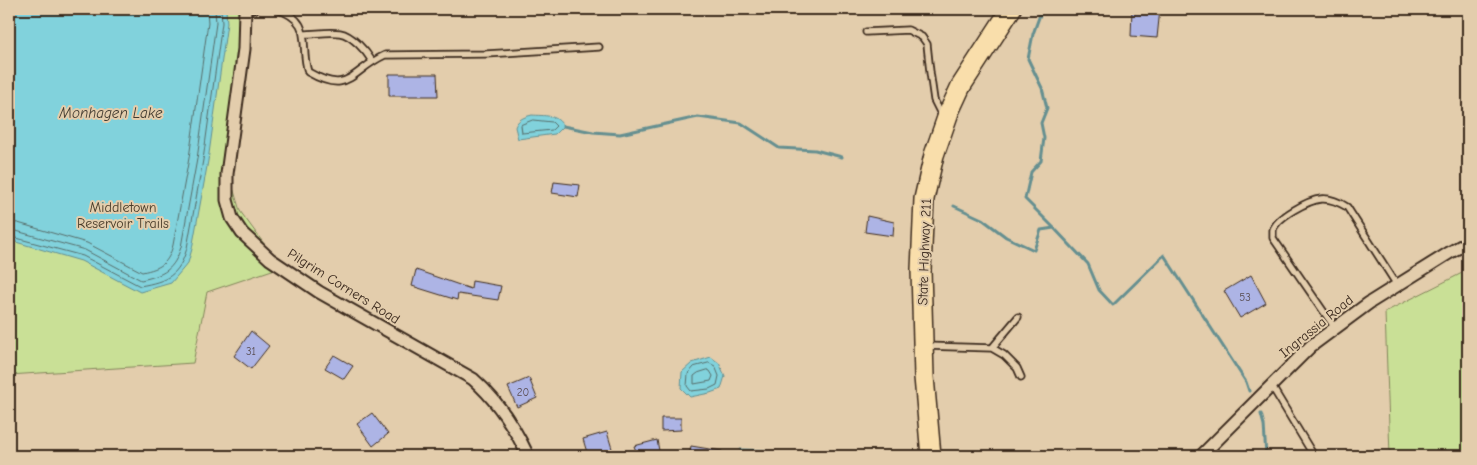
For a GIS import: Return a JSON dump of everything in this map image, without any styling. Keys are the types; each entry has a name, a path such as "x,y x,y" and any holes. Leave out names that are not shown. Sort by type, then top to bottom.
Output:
{"main road":[{"name":"State Highway 211","path":"931,456 923,346 921,270 924,199 934,155 945,122 961,86 1011,9"}],"street":[{"name":"Pilgrim Corners Road","path":"249,9 227,174 227,200 232,218 242,233 270,259 319,292 474,379 485,389 500,409 518,436 528,456"},
{"name":"Ingrassia Road","path":"1201,456 1311,346 1369,303 1468,242"}],"lane":[{"path":"276,9 287,12 303,28 305,63 308,72 332,83 345,82 372,61 385,55 486,54 599,47"},
{"path":"866,32 908,30 922,37 927,44 934,100 945,122"},
{"path":"304,34 342,33 368,54 372,61"},
{"path":"1335,328 1273,238 1273,230 1276,224 1284,217 1308,201 1323,198 1338,201 1347,207 1397,285"},
{"path":"992,348 1018,317"},
{"path":"923,346 992,348 1004,355 1017,368 1021,378"},
{"path":"1271,384 1314,456"}],"green space":[{"name":"Monhagen Lake","path":"9,9 241,9 231,181 240,211 281,267 207,292 193,363 9,375"},
{"path":"1468,270 1468,456 1390,456 1385,312"}],"water":[{"name":"Monhagen Lake","path":"9,9 226,9 227,23 208,161 192,249 188,263 171,283 140,292 81,261 9,240"},
{"path":"532,115 557,119 563,126 555,134 518,139 516,124"},
{"path":"711,357 719,363 725,376 721,389 690,397 681,388 682,372 692,363"},
{"path":"740,449 766,450 766,456 741,456"}],"building":[{"path":"1132,9 1160,9 1157,38 1131,36"},
{"path":"389,74 437,74 438,96 389,96"},
{"path":"554,182 580,185 578,197 552,193"},
{"path":"867,216 894,222 893,236 865,232"},
{"path":"416,270 471,289 472,281 501,286 498,300 458,294 457,300 412,286"},
{"path":"1251,275 1266,303 1240,318 1224,291"},
{"path":"251,331 269,346 251,369 234,356"},
{"path":"334,355 353,366 344,379 325,368"},
{"path":"529,378 537,398 517,407 508,387"},
{"path":"372,413 388,434 373,446 357,424"},
{"path":"661,418 681,418 681,430 661,431"},
{"path":"607,432 613,452 588,456 583,439"},
{"path":"657,440 660,456 638,456 634,446"},
{"path":"691,446 722,451 722,456 689,456"}],"waterway":[{"path":"1042,9 1033,34 1028,59 1042,88 1047,108 1041,123 1044,138 1041,161 1031,172 1025,199 1054,228"},
{"path":"563,126 593,132 620,134 698,117 741,123 779,148 815,150 842,157"},
{"path":"954,206 982,219 1006,237 1034,250 1041,230 1054,228 1088,264 1099,290 1113,305 1164,255 1246,382 1249,391"},
{"path":"1261,414 1264,425 1266,456"}],"park label":[{"name":"Middletown Reservoir Trails","path":"123,216"}]}
